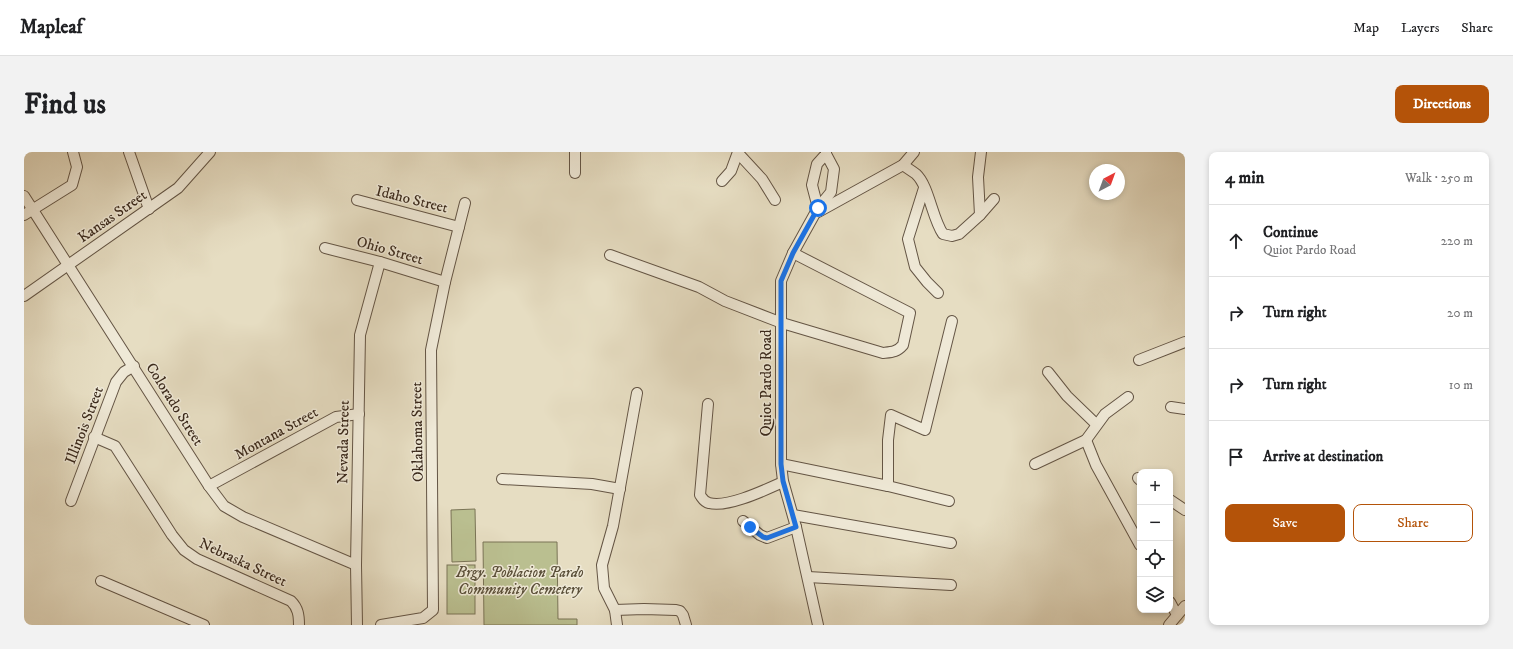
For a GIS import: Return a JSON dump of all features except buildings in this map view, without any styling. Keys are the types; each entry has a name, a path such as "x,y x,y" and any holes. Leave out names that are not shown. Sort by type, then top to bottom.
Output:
{"street":[{"path":"24,215 72,185 77,166 73,152"},
{"path":"129,152 149,209"},
{"name":"Kansas Street","path":"24,296 178,188 210,152"},
{"path":"574,152 575,173"},
{"path":"722,181 731,172 738,152 762,179 775,200"},
{"path":"826,153 817,164 812,185 818,210 903,165 914,152"},
{"path":"980,215 978,177 981,152"},
{"name":"Quiot Pardo Road","path":"818,625 796,527 783,482 781,464 781,281 793,253 818,210 831,192 834,169 826,153"},
{"path":"903,165 917,175 929,198 932,210 943,234 952,236 959,234 980,215 994,199"},
{"path":"924,188 908,239 915,266 927,282 938,293"},
{"name":"Colorado Street","path":"24,196 134,366 209,486 224,506 243,517 356,565"},
{"name":"Idaho Street","path":"357,200 459,227"},
{"name":"Oklahoma Street","path":"381,625 423,618 433,610 431,350 465,203"},
{"name":"Ohio Street","path":"325,248 380,262 446,282"},
{"path":"610,255 700,287 725,301 782,323 884,353 894,352 899,349 902,345 910,313 793,253"},
{"name":"Nevada Street","path":"357,625 356,565 360,335 380,262"},
{"path":"888,486 888,440 891,415 925,430 952,321"},
{"path":"1139,360 1185,342"},
{"name":"Illinois Street","path":"71,501 116,382 124,372 134,366"},
{"path":"1048,372 1067,396 1096,424"},
{"path":"617,625 615,610 604,588 602,565 613,526 637,394"},
{"path":"1035,464 1086,440 1104,414 1128,397"},
{"path":"708,404 700,495 704,501 710,504 743,499 783,482"},
{"path":"1171,407 1185,409"},
{"name":"Montana Street","path":"209,486 336,417 359,414"},
{"name":"Nebraska Street","path":"94,437 115,446 172,535 184,550 197,559 291,601 297,607 299,625"},
{"path":"1086,440 1096,465 1137,541"},
{"path":"781,464 888,486 949,501"},
{"path":"502,479 592,484 620,489"},
{"path":"1173,502 1185,510"},
{"path":"793,515 951,543"},
{"path":"743,521 760,535 767,538 796,527"},
{"path":"808,577 951,585"},
{"path":"101,581 204,625"},
{"path":"1169,625 1185,606"},
{"path":"1173,608 1177,616"},
{"path":"615,610 676,610 680,611 683,615 686,625"}],"green space":[{"path":"475,509 476,561 452,562 451,510"},
{"name":"Brgy. Poblacion Pardo Community Cemetery","path":"483,542 557,542 558,619 577,619 577,625 484,625"},
{"path":"447,565 475,565 475,614 447,614"}],"route":[{"path":"750,527 763,537 767,538 796,527 783,481 781,464 781,281 793,253 818,208"}]}
